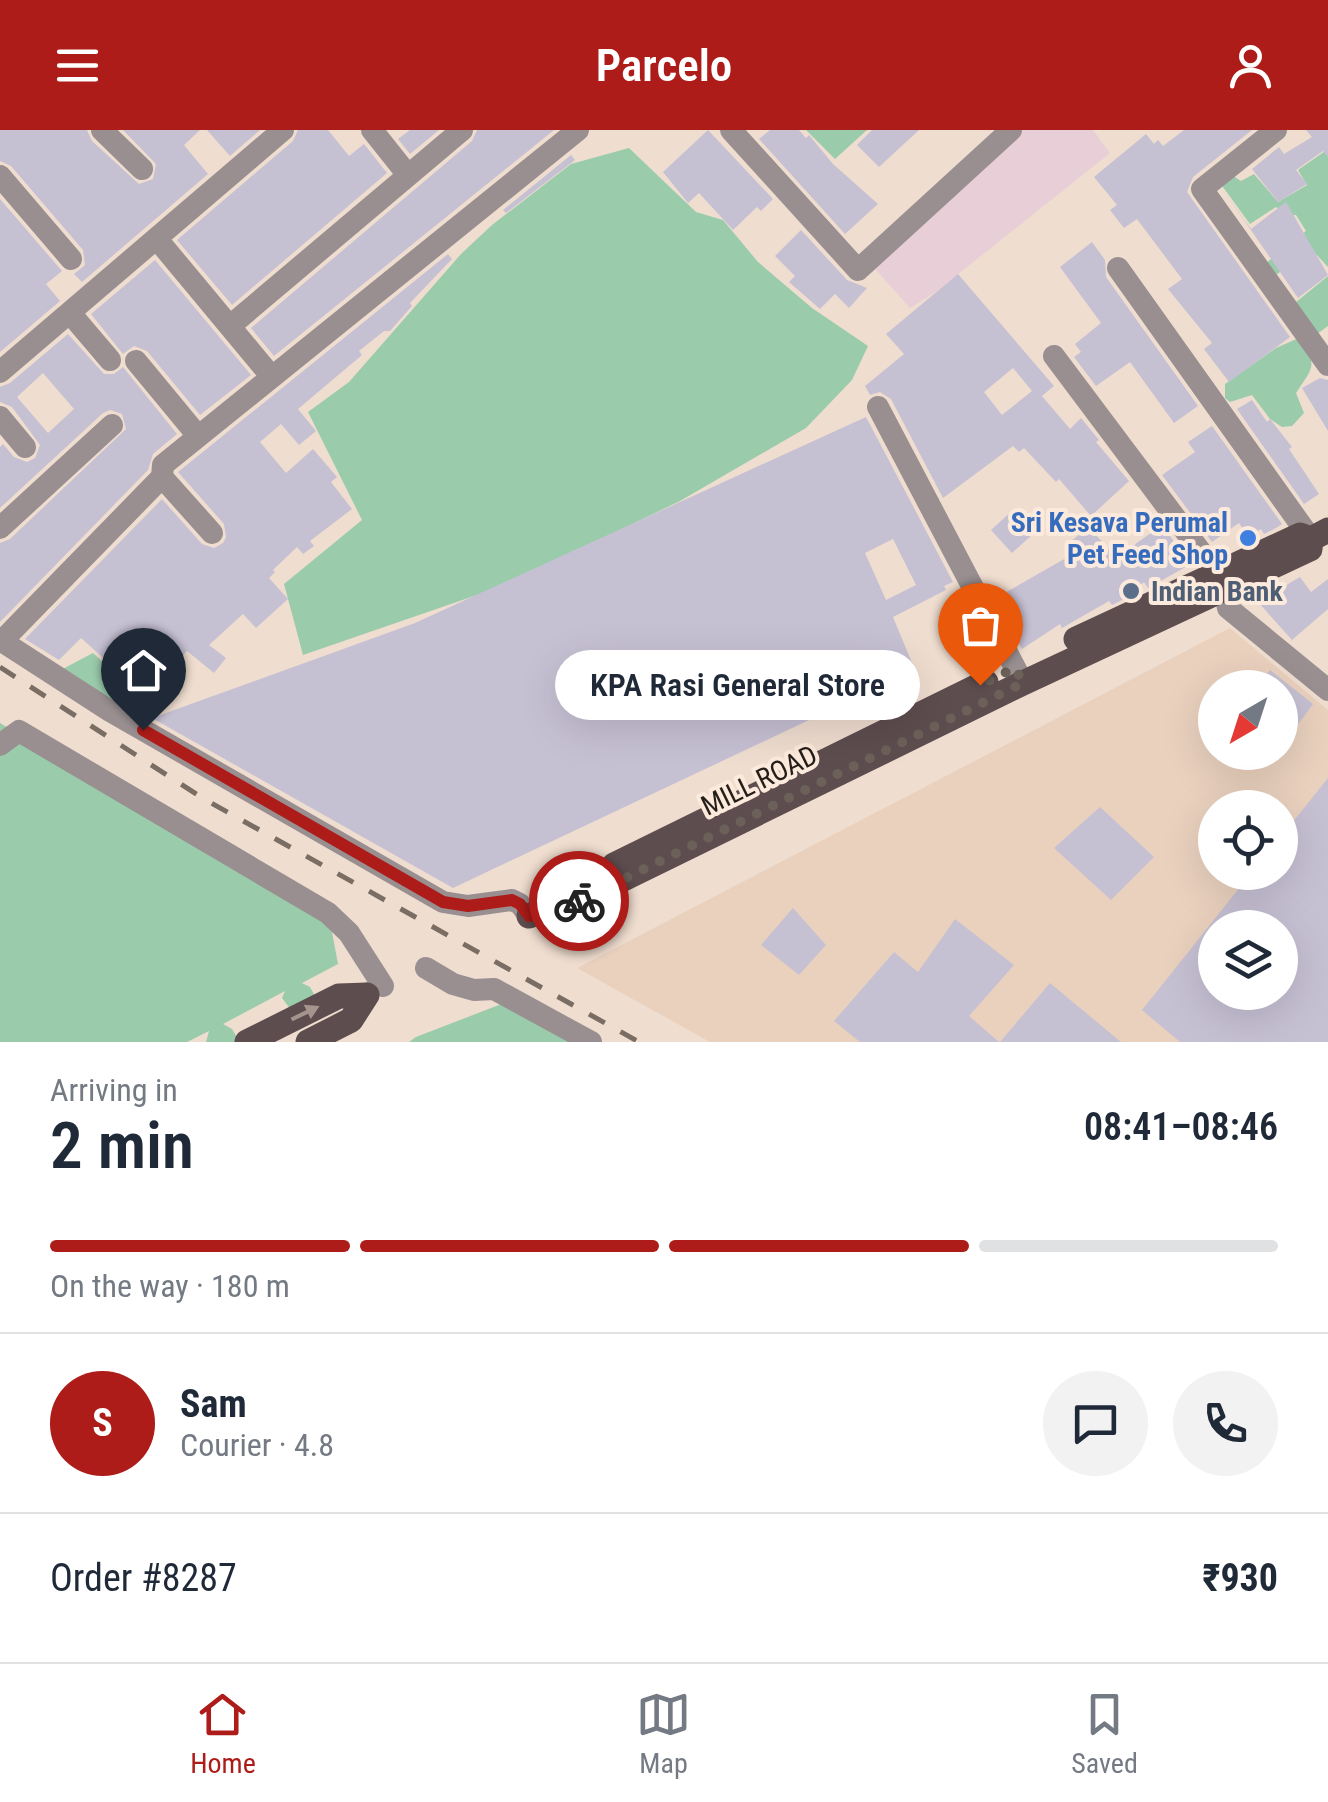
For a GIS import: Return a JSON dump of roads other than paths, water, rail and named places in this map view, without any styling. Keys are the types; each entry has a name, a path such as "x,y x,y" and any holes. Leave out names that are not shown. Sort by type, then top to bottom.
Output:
{"main road":[{"name":"MILL ROAD","path":"539,912 562,909 1019,676 1220,580 1310,550 1319,535"},
{"path":"247,1042 339,996 367,995 351,1020 308,1042"}],"street":[{"path":"102,130 142,169"},
{"path":"0,372 283,130"},
{"path":"372,130 407,174"},
{"path":"230,326 462,130"},
{"path":"212,532 162,476 162,464 578,130"},
{"path":"731,130 858,270 1002,133"},
{"path":"1276,130 1202,189 1328,364"},
{"path":"0,176 72,259"},
{"path":"157,238 271,376"},
{"path":"1118,268 1319,535"},
{"path":"70,313 110,360"},
{"path":"1054,356 1220,580 1228,608 1328,690"},
{"path":"136,361 198,436"},
{"path":"878,408 1019,676"},
{"path":"0,417 24,447"},
{"path":"0,528 112,424"},
{"path":"162,476 1,640 110,711 443,902 468,906 512,900 539,912"},
{"path":"0,745 19,732 328,913 349,934 383,986"},
{"path":"426,968 453,984 474,990 494,989 592,1042"}],"railway":[{"path":"0,667 204,799 639,1042"}],"place":[{"name":"Sri Kesava Perumal Pet Feed Shop","path":"1248,538"},
{"name":"Indian Bank","path":"1131,591"},
{"name":"KPA Rasi General Store","path":"980,685"}]}
